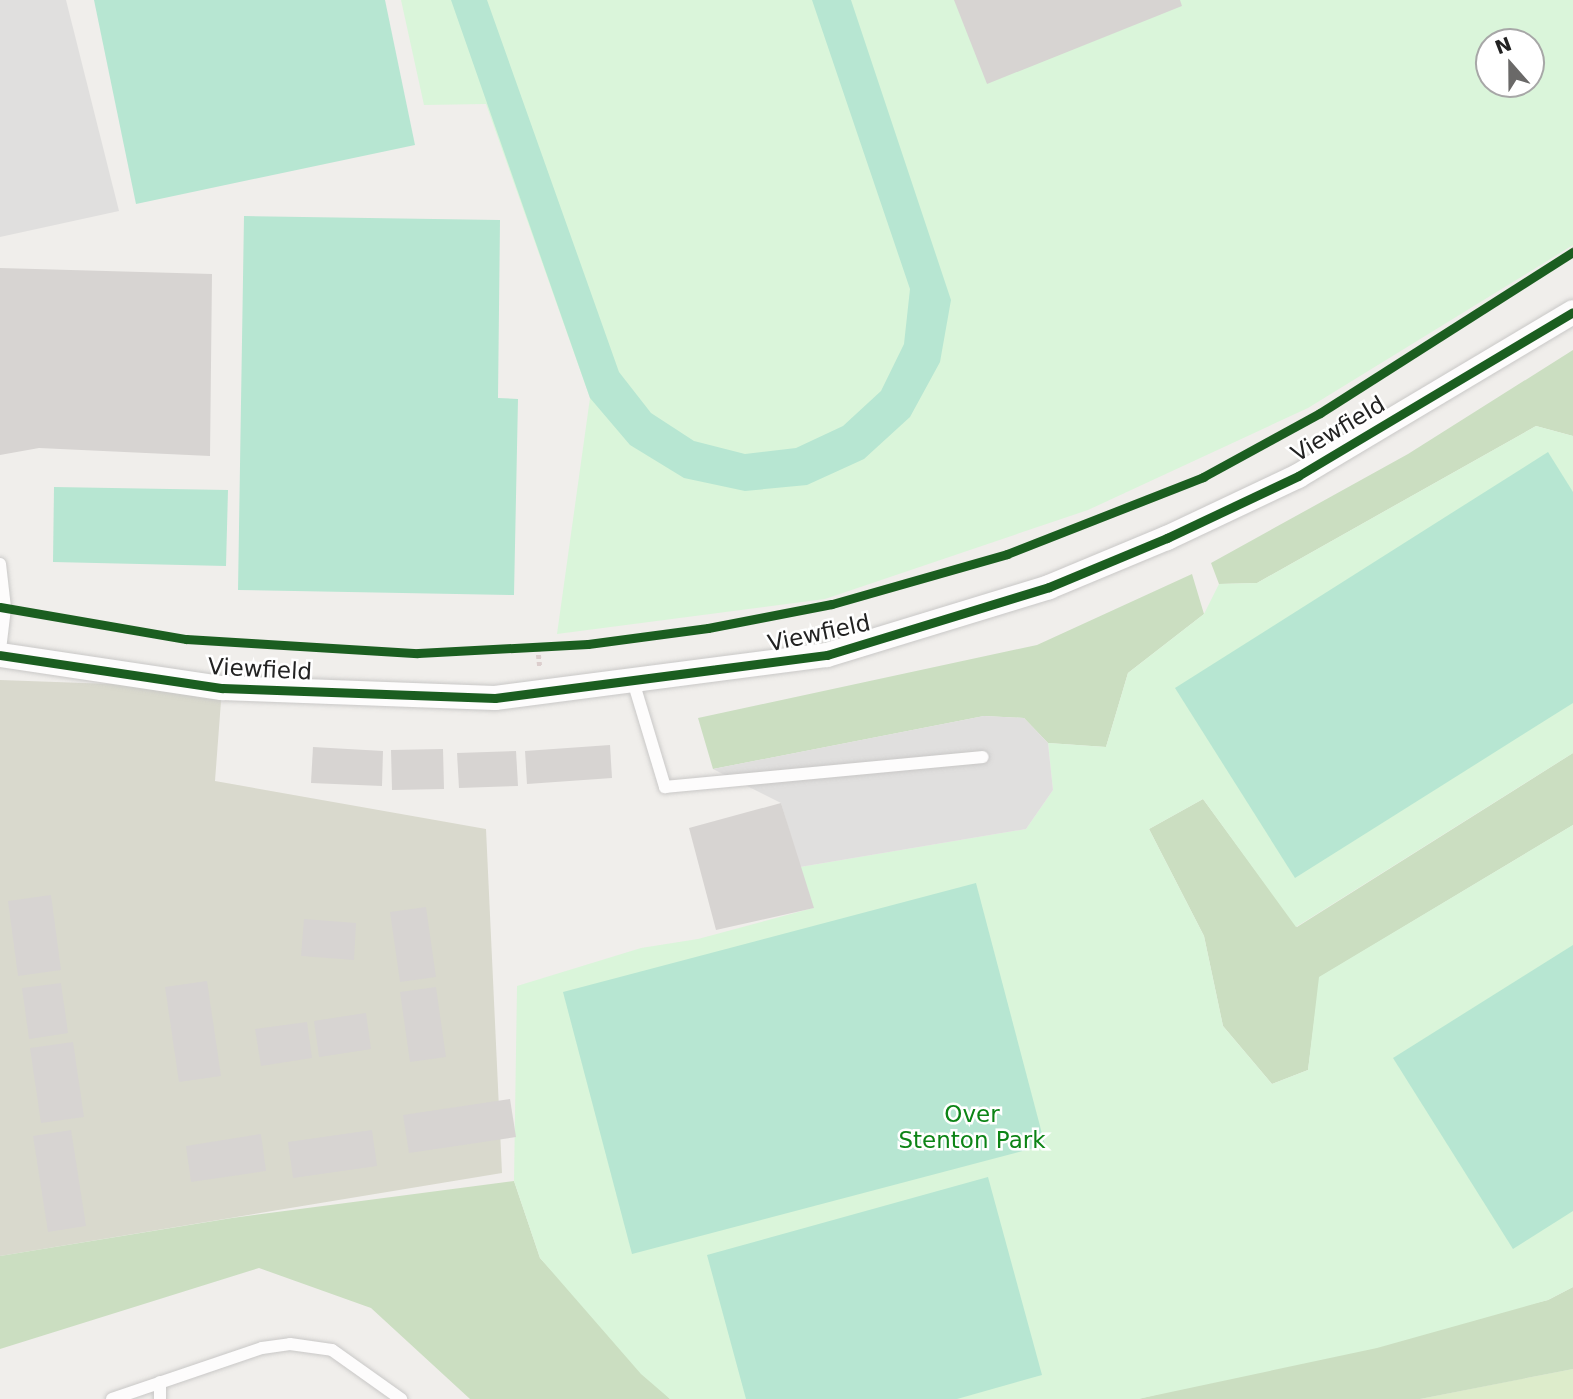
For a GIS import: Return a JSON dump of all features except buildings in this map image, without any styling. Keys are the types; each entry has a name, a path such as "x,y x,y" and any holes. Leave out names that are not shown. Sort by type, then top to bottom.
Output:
{"street":[{"name":"Viewfield","path":"0,653 231,689 495,698 827,655 1049,587 1298,476 1573,312"}],"lane":[{"path":"0,564 5,608 0,653"},
{"path":"633,681 665,788 983,757"},
{"path":"112,1399 290,1344 332,1350 401,1399"},
{"path":"160,1382 160,1399"}],"path":[{"path":"528,649 550,647"}],"shaded area":[{"path":"0,0 66,0 119,211 0,237"},
{"path":"0,680 222,688 215,781 486,829 502,1173 0,1256"},
{"path":"984,716 1024,718 1048,743 1053,790 1026,829 800,867 781,803 713,769"}],"green space":[{"path":"94,0 385,0 415,145 136,204"},
{"path":"401,0 1573,0 1573,245 1308,408 1088,510 825,599 557,634 590,398 486,104 424,105"},
{"path":"451,0 487,0 619,372 651,413 694,441 745,454 796,448 843,426 881,391 904,344 910,289 812,0 851,0 951,300 940,362 910,417 864,459 807,485 745,491 684,478 630,445 590,398"},
{"path":"244,216 500,220 498,398 518,399 514,595 238,590"},
{"path":"1573,350 1573,436 1536,426 1257,583 1219,584 1211,563 1408,454"},
{"name":"Over Stenton Park","path":"1536,426 1573,436 1573,753 1296,927 1203,799 1149,829 1204,936 1223,1026 1272,1084 1308,1070 1319,977 1573,825 1573,1287 1548,1300 1377,1348 1138,1399 670,1399 641,1374 540,1258 514,1181 517,986 641,948 698,939 813,908 800,867 1026,829 1053,790 1048,743 1106,747 1128,673 1204,614 1219,584 1257,583"},
{"path":"1548,452 1573,492 1573,703 1295,878 1175,688"},
{"path":"54,487 228,490 226,566 53,562"},
{"path":"1192,574 1204,614 1128,673 1106,747 1048,743 1024,718 984,716 713,769 698,718 1037,645"},
{"path":"1573,753 1573,825 1320,977 1308,1070 1272,1084 1223,1026 1204,936 1149,829 1203,799 1297,927"},
{"path":"976,883 1045,1145 632,1254 563,992"},
{"path":"1573,945 1573,1211 1513,1249 1393,1058"},
{"path":"988,1177 1042,1375 957,1399 746,1399 707,1255"},
{"path":"514,1181 540,1258 670,1399 470,1399 371,1308 259,1268 0,1349 0,1256 232,1218"},
{"path":"1573,1287 1573,1369 1420,1399 1138,1399 1548,1300"},
{"path":"1573,1369 1573,1399 1420,1399 1557,1372"}],"cycle path":[{"path":"0,607 186,639 418,653 588,644 708,628 832,604 1007,554 1203,477 1320,413 1573,252"},
{"path":"0,655 222,688 495,698 827,655 1049,587 1167,538 1298,476 1573,312"}]}
